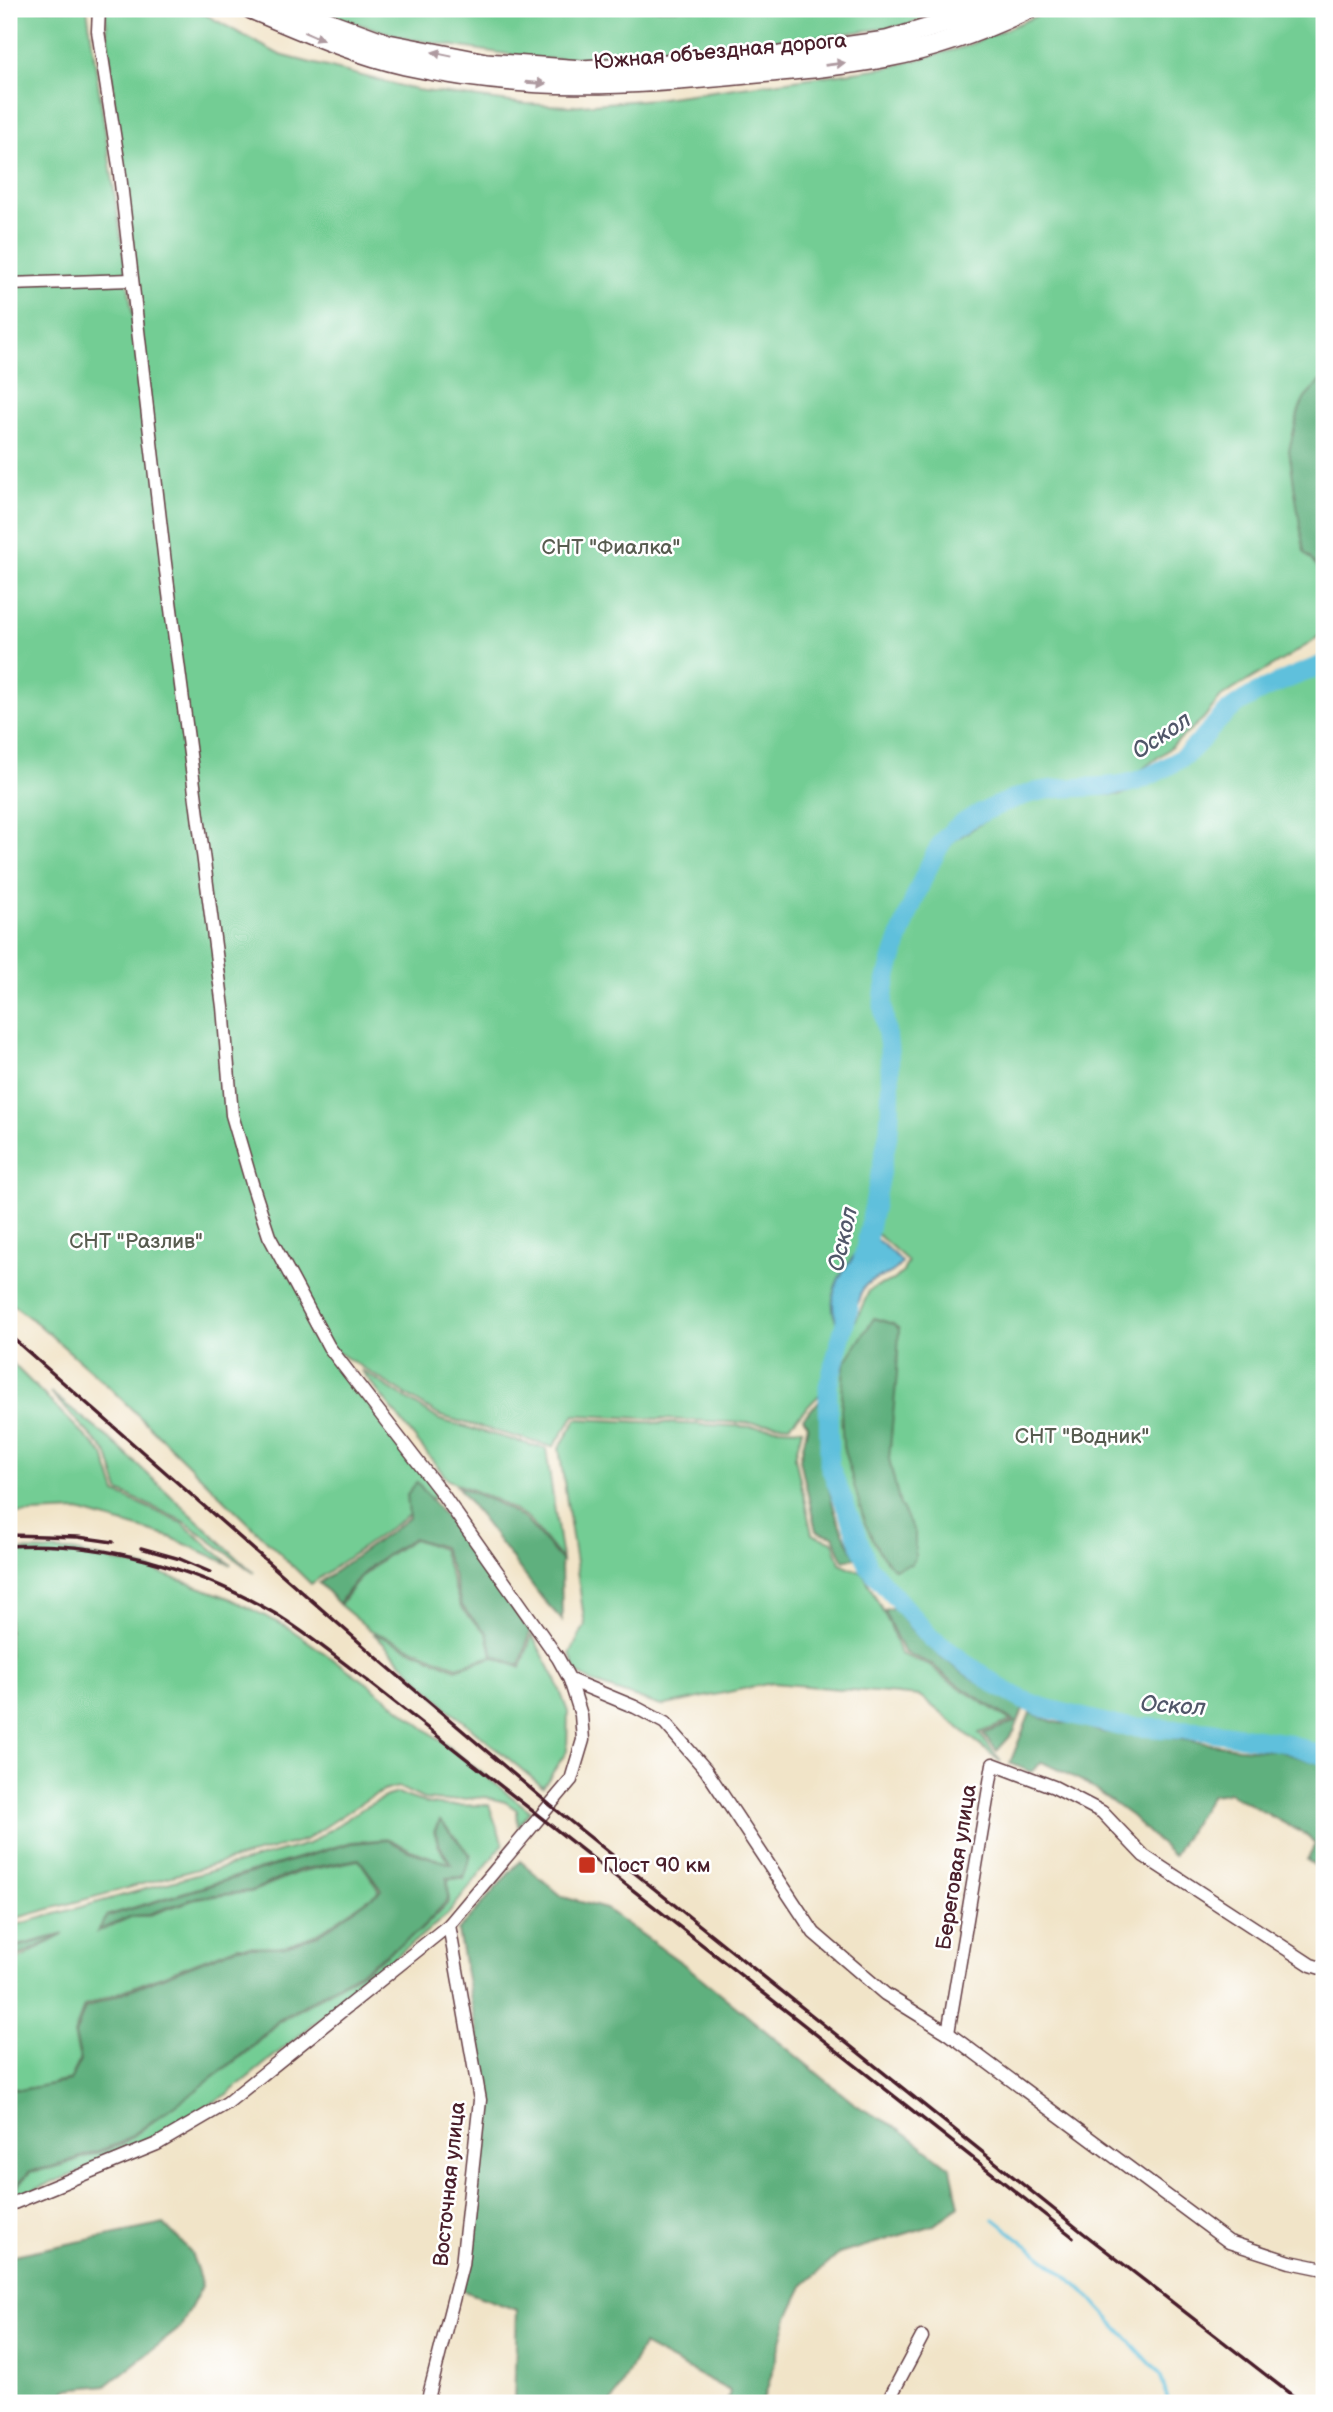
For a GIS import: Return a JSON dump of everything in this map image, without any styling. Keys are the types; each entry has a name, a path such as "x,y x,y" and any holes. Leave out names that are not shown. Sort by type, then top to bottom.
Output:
{"main road":[{"name":"Южная объездная дорога","path":"251,9 333,44 404,65 500,81 594,86 691,80 889,57 959,38 996,25 1028,9"},
{"name":"Южная объездная дорога","path":"292,9 388,44 486,63 582,70 780,57 886,41 992,9"}],"street":[{"path":"9,2204 36,2196 158,2144 227,2103 450,1926 570,1780 583,1740 581,1715 570,1680 558,1658 441,1492 329,1347 269,1236 232,1115 223,1007 165,563 119,166 97,31 99,9"},
{"path":"9,284 131,280"},
{"path":"570,1680 635,1707 665,1723 706,1770 814,1933 885,1994 948,2033 1229,2242 1324,2270"},
{"name":"Береговая улица","path":"948,2033 993,1764 1054,1787 1102,1812 1144,1856 1311,1965 1324,1969"},
{"name":"Восточная улица","path":"427,2403 462,2265 480,2100 450,1926"},
{"path":"887,2403 922,2337"}],"green space":[{"name":"СНТ \"Фиалка\"","path":"9,9 87,9 140,364 105,9 195,9 280,55 417,90 526,104 569,106 654,99 890,67 964,47 1053,9 1324,9 1324,631 1312,642 1221,697 1203,719 1120,786 1057,787 1024,795 990,809 948,835 917,893 884,985 883,1005 889,1050 891,1108 868,1243 828,1386 790,1425 575,1415 553,1447 440,1416 331,1348 441,1492 311,1584 106,1384 9,1302"},
{"path":"315,9 945,9 908,25 782,42 609,58 539,59 409,39"},
{"path":"1324,380 1324,575 1304,552 1289,450 1299,410 1305,398"},
{"name":"СНТ \"Водник\"","path":"1324,671 1324,1753 1288,1740 1207,1727 1120,1722 1026,1696 1001,1683 936,1636 872,1567 833,1464 832,1389 845,1335 857,1318 869,1291 894,1280 903,1272 908,1261 876,1233 896,1109 894,1049 888,1006 890,988 922,896 944,854 954,841 994,815 1027,802 1057,795 1121,795 1146,785 1177,770 1246,706"},
{"path":"874,1318 893,1324 899,1329 889,1459 900,1505 915,1533 915,1558 911,1564 894,1569 880,1553 865,1524 843,1446 841,1411 844,1364"},
{"path":"9,1360 104,1455 116,1493 182,1523 231,1565 170,1537 79,1511 9,1514"},
{"path":"361,1370 440,1420 546,1449 562,1560 527,1517 494,1499 448,1480"},
{"path":"50,1392 111,1440 254,1573 185,1522 119,1491 108,1454"},
{"path":"823,1397 824,1445 830,1493 839,1523 856,1558 843,1560 833,1536 816,1531 800,1459 808,1425 803,1418"},
{"path":"577,1419 802,1429 795,1457 812,1534 833,1542 840,1563 863,1573 890,1625 900,1654 930,1665 944,1678 1011,1721 979,1733 1001,1762 920,1696 772,1683 661,1706 596,1684 577,1673 570,1654 585,1625 559,1448"},
{"path":"417,1482 461,1536 530,1632 520,1666 494,1656 487,1633 461,1604 443,1547 413,1538 371,1566 339,1604 319,1583 409,1518 407,1494"},
{"path":"457,1486 493,1501 525,1519 561,1560 562,1620 542,1598"},
{"path":"414,1539 442,1549 460,1605 487,1633 492,1656 457,1667 370,1630 340,1605 372,1567"},
{"path":"9,1550 72,1551 149,1569 229,1598 289,1628 367,1683 530,1811 518,1826 517,1810 505,1802 486,1797 443,1801 423,1799 398,1787 369,1798 305,1840 9,1920"},
{"path":"896,1607 905,1621 934,1651 971,1678 1024,1707 1014,1732 997,1751 983,1734 1015,1722 946,1677 932,1664 903,1652 884,1610"},
{"path":"373,1633 456,1669 493,1657 521,1668 532,1635 556,1680 568,1712 567,1751 543,1787 447,1708"},
{"path":"1030,1713 1057,1723 1074,1721 1100,1732 1279,1751 1324,1765 1324,1872 1307,1860 1315,1844 1306,1835 1229,1793 1211,1795 1173,1856 1131,1816 1084,1782 1042,1762 1031,1772 1010,1763"},
{"path":"398,1793 433,1804 489,1805 503,1844 448,1914 230,2092 158,2137 116,2158 9,2199 9,2190 16,2188 30,2172 53,2168 121,2145 246,2053 279,2022 366,1970 421,1930 449,1902 448,1879 464,1879 471,1855 440,1820 434,1831 439,1847 450,1864 389,1839 351,1842 108,1915 97,1932 133,1916 147,1916 199,1898 251,1892 299,1872 359,1860 380,1891 317,1934 282,1947 238,1946 84,2006 74,2034 80,2060 70,2080 21,2090 9,2086 9,1965 64,1934 9,1948 9,1927 308,1844 365,1807"},
{"path":"440,1820 470,1855 464,1877 447,1878 448,1900 420,1930 366,1968 279,2020 245,2052 194,2092 121,2143 52,2167 30,2171 16,2187 9,2189 9,2087 20,2090 70,2081 81,2060 75,2035 85,2008 238,1947 283,1947 318,1935 382,1890 359,1859 299,1870 251,1891 198,1897 146,1915 132,1916 98,1931 108,1916 351,1843 388,1840 409,1851 451,1864 435,1831"},
{"path":"520,1861 563,1897 606,1909 689,1968 851,2101 900,2129 951,2168 959,2206 934,2225 839,2254 803,2286 788,2317 763,2403 727,2403 730,2391 643,2345 612,2403 514,2403 517,2310 461,2290 488,2091 458,1931"},
{"path":"63,1935 9,1961 9,1949"},
{"path":"164,2224 191,2252 202,2286 180,2328 107,2385 67,2389 56,2403 9,2403 9,2256"}],"water":[{"path":"869,1236 902,1262 888,1275 874,1279 865,1286 854,1313 841,1332 835,1317 834,1292 844,1269"}],"waterway":[{"name":"Оскол","path":"863,1259 889,1130 890,1071 883,1009 885,988 898,943 918,891 947,836 972,818 1022,796 1054,789 1118,785 1147,777 1188,753 1235,706 1272,686 1324,664"},
{"name":"Оскол","path":"849,1308 828,1386 829,1464 869,1567 931,1638 999,1687 1045,1708 1118,1726 1206,1731 1286,1743 1324,1756"},
{"path":"994,2219 1080,2287 1160,2374 1169,2403"}],"railway":[{"path":"9,1335 383,1663 550,1805 1082,2232 1302,2403"},
{"path":"9,1535 78,1537 113,1542"},
{"path":"9,1546 78,1547 146,1560 212,1582 274,1613 369,1682 1073,2237"},
{"path":"141,1548 180,1559 210,1572"}],"place":[{"name":"Пост 90 км","path":"587,1865"}],"park label":[{"name":"СНТ \"Разлив\"","path":"136,1241"}]}
